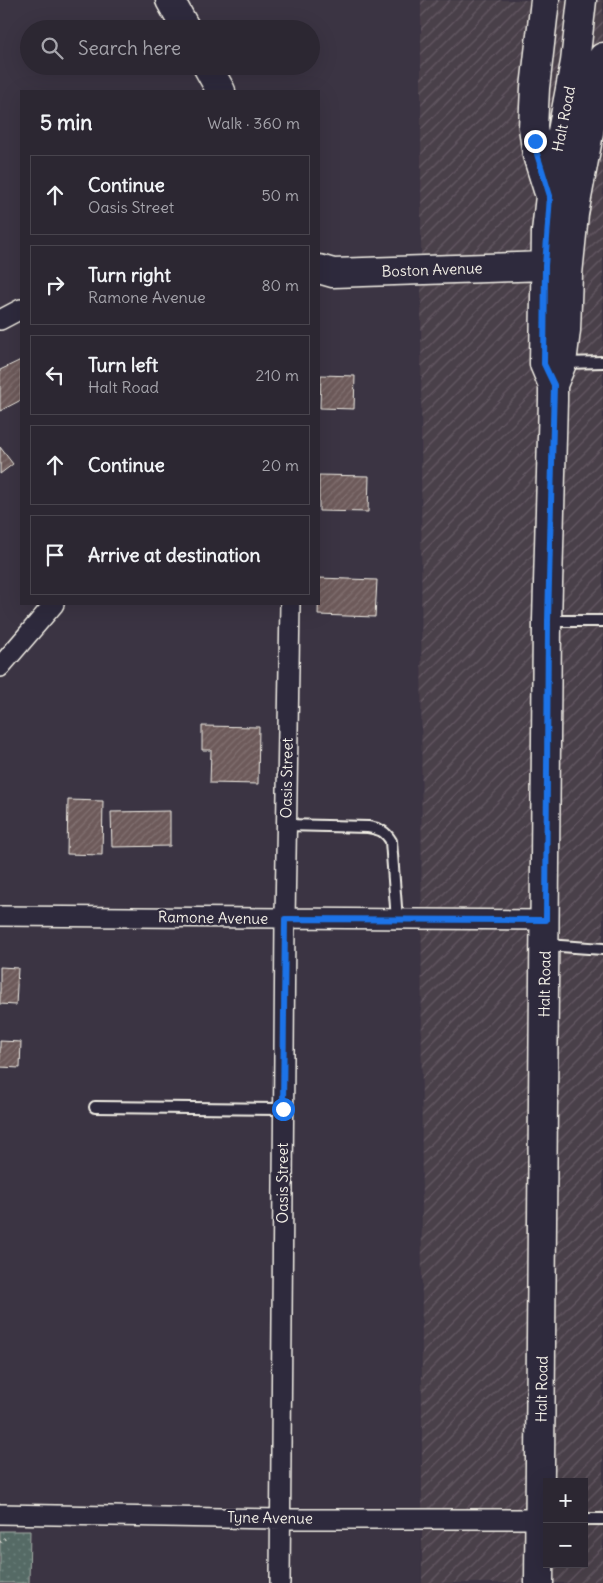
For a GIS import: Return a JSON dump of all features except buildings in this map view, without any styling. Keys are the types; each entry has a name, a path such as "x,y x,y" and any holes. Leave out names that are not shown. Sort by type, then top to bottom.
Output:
{"street":[{"path":"170,0 181,20"},
{"path":"545,0 535,88 533,127 537,154 550,196"},
{"name":"Halt Road","path":"543,1478 548,621 553,371 545,266 550,196 575,62 582,0"},
{"name":"Halt Road","path":"553,371 566,330 570,246 574,214 603,56"},
{"path":"212,75 220,90"},
{"name":"Boston Avenue","path":"320,269 333,272 545,266"},
{"path":"0,320 20,310"},
{"path":"0,667 53,605"},
{"name":"Oasis Street","path":"280,1583 283,1109 290,605"},
{"name":"Ramone Avenue","path":"0,916 397,920 546,933"},
{"name":"Tyne Avenue","path":"0,1514 281,1519 543,1519"},
{"name":"Halt Road","path":"539,1583 543,1519"}],"lane":[{"path":"553,371 603,362"},
{"path":"548,621 603,622"},
{"path":"286,826 368,827 379,828 387,834 391,841 397,920"},
{"path":"546,933 603,949"},
{"path":"95,1107 283,1109"},
{"path":"588,1519 603,1519"}],"shaded area":[{"path":"421,0 603,0 603,1583 422,1583"}],"green space":[{"path":"0,1531 30,1531 29,1583 0,1583"}],"route":[{"path":"283,1109 285,919 546,920 548,621 554,385 544,364 546,232 550,196 535,141"}]}
